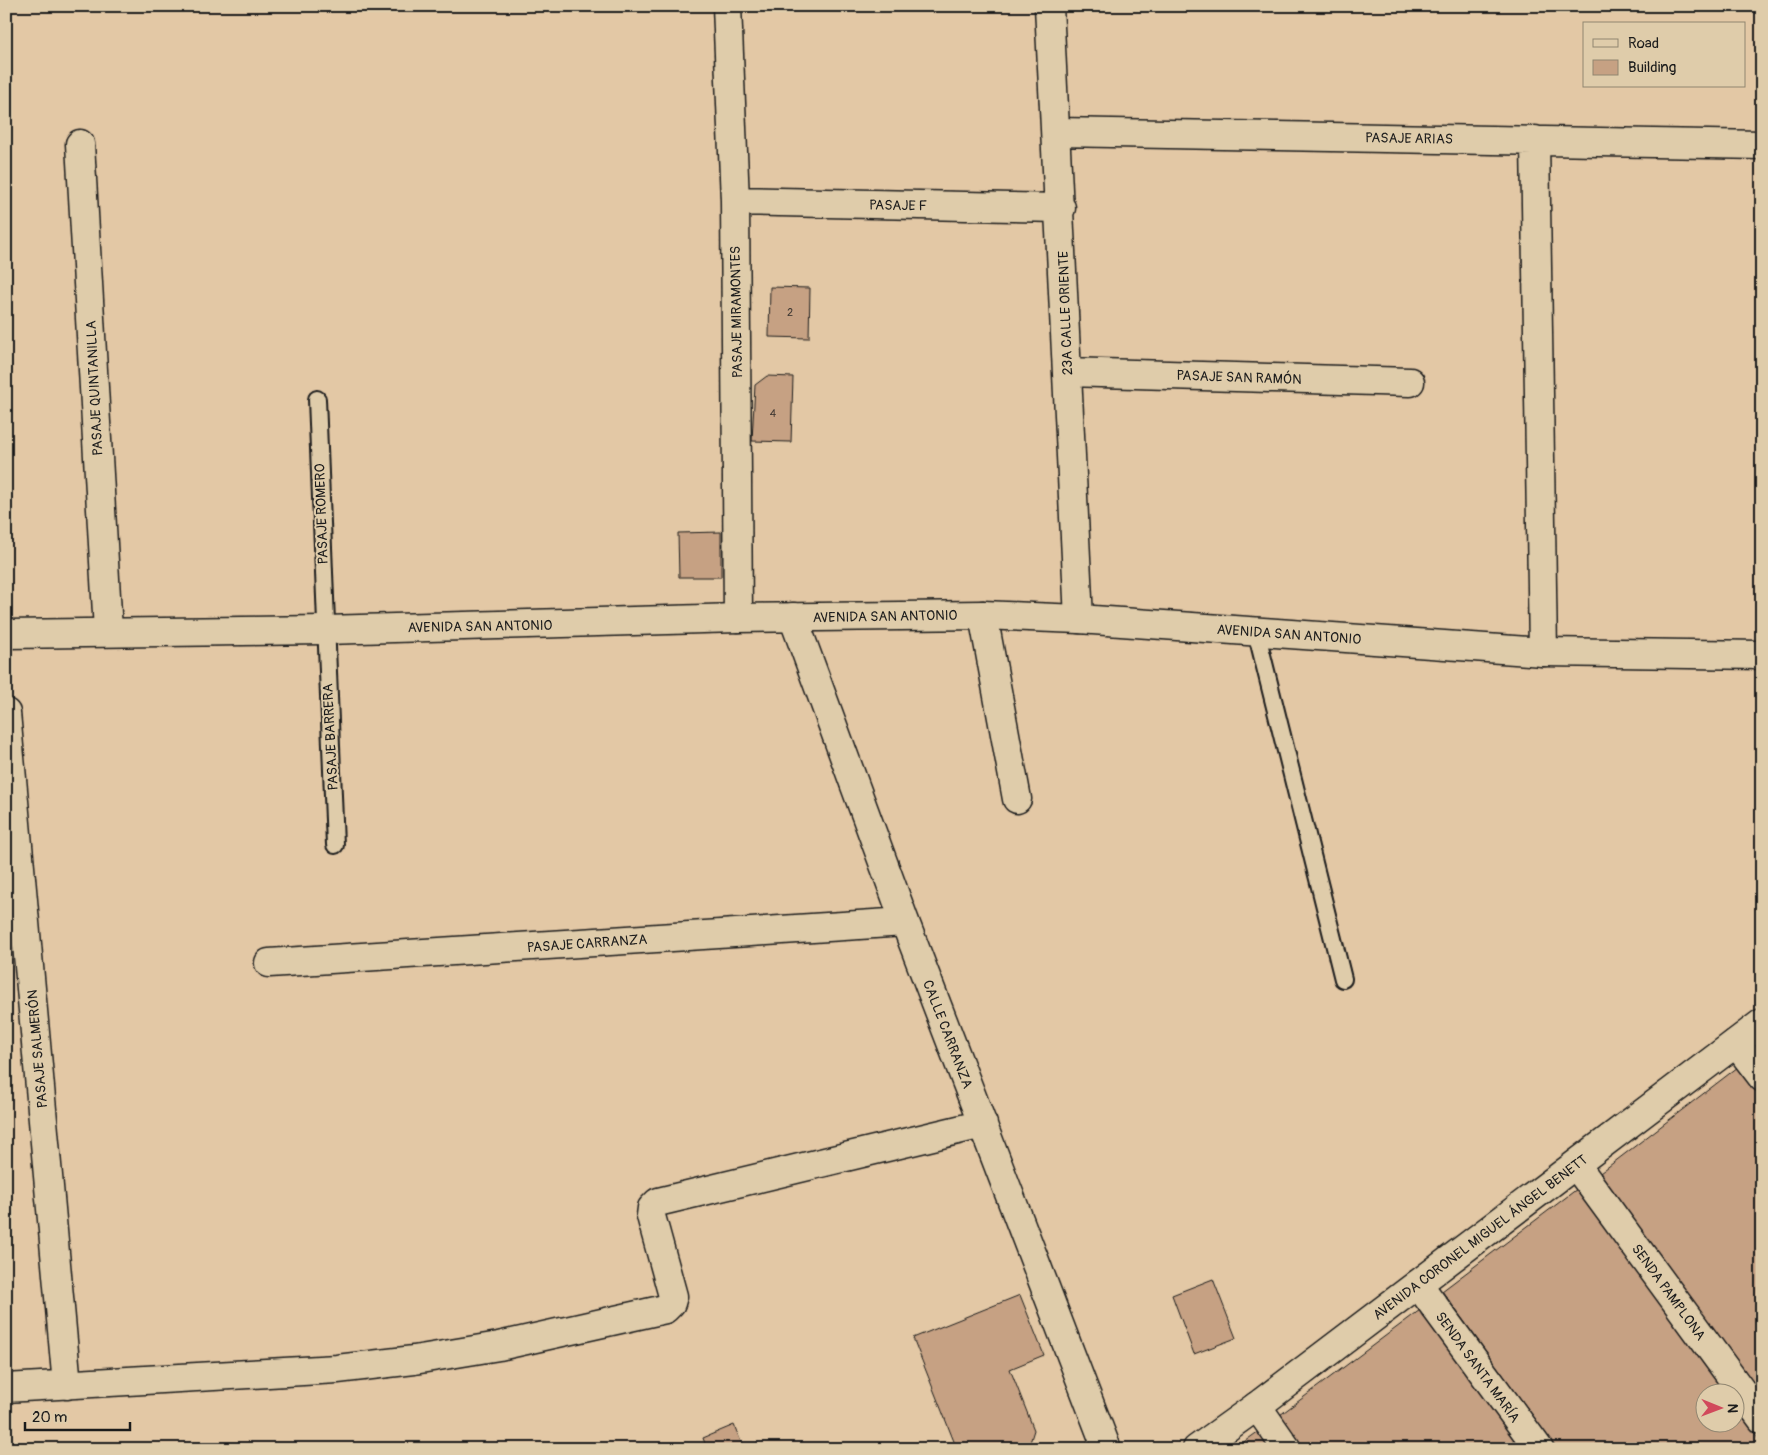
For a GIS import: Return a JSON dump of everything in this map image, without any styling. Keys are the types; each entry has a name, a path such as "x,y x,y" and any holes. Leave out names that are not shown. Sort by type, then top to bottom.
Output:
{"street":[{"name":"PASAJE MIRAMONTES","path":"727,6 735,201 738,618"},
{"name":"23A CALLE ORIENTE","path":"1049,6 1061,208 1079,619"},
{"name":"PASAJE ARIAS","path":"1057,132 1762,145"},
{"path":"1535,140 1543,652"},
{"name":"PASAJE QUINTANILLA","path":"80,144 108,631"},
{"name":"PASAJE F","path":"735,201 1061,208"},
{"name":"PASAJE SAN RAMÓN","path":"1067,372 1410,382"},
{"path":"983,615 1017,799"},
{"name":"AVENIDA SAN ANTONIO","path":"6,634 108,631 325,630 738,618 983,615 1079,619 1543,652 1762,655"},
{"name":"CALLE CARRANZA","path":"793,617 905,922 1107,1449"},
{"name":"PASAJE SALMERÓN","path":"6,713 67,1384"},
{"name":"PASAJE CARRANZA","path":"269,963 905,922"},
{"name":"AVENIDA CORONEL MIGUEL ÁNGEL BENETT","path":"1198,1449 1762,1024"},
{"path":"1736,1043 1762,1078"},
{"path":"6,1388 338,1369 414,1360 499,1346 665,1310 671,1303 673,1296 651,1216 652,1208 658,1202 983,1124"},
{"name":"SENDA PAMPLONA","path":"1576,1165 1762,1419"},
{"name":"SENDA SANTA MARÍA","path":"1418,1284 1539,1449"},
{"path":"1257,1406 1287,1449"}],"lane":[{"name":"PASAJE ROMERO","path":"317,399 325,630"},
{"name":"PASAJE BARRERA","path":"325,630 335,845"},
{"path":"1256,631 1343,979"}],"building":[{"path":"770,287 810,288 809,338 769,337"},
{"path":"767,376 793,377 791,442 752,441 755,385"},
{"path":"721,532 721,577 679,577 678,533"},
{"path":"1738,1067 1762,1100 1762,1397 1600,1173"},
{"path":"1577,1189 1718,1382 1696,1382 1696,1432 1746,1432 1746,1421 1762,1443 1762,1449 1557,1449 1442,1291"},
{"path":"1213,1279 1236,1338 1194,1354 1172,1295"},
{"path":"1020,1295 1044,1355 1010,1369 1034,1430 1028,1449 957,1449 913,1338"},
{"path":"1420,1310 1522,1449 1304,1449 1280,1415"},
{"path":"734,1425 744,1449 707,1449 703,1438"},
{"path":"1259,1431 1272,1449 1234,1449"}]}
